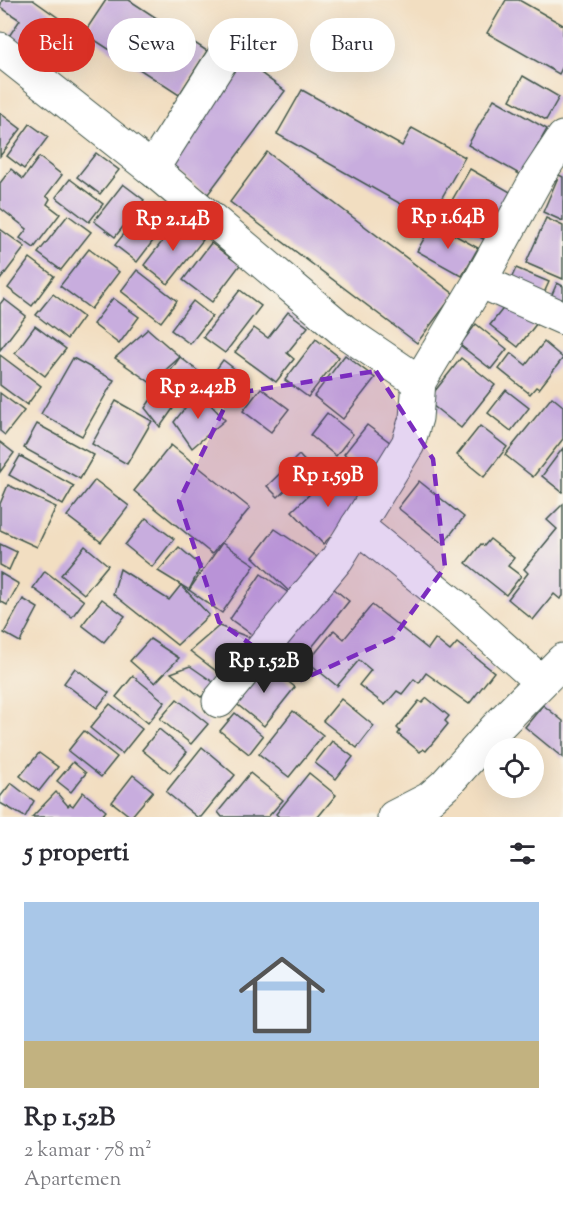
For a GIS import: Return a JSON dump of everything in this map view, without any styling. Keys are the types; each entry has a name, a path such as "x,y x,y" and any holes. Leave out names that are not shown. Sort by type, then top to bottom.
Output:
{"street":[{"path":"0,49 152,169 344,331 419,382"},
{"path":"152,169 214,72"},
{"path":"219,701 337,559 408,444 416,418 419,382 480,281 538,176 563,138"},
{"path":"480,281 563,318"},
{"path":"357,526 464,612 552,671 496,728 446,784 429,799 394,817"}],"highlighted area":[{"path":"376,371 433,459 445,567 393,638 301,680 219,622 179,501 231,394"}],"building":[{"path":"2,0 33,0 58,18 18,19 0,7"},
{"path":"106,0 129,0 157,18 107,18 107,48 95,40 94,18"},
{"path":"506,0 519,0 563,25 563,66 559,74 487,33"},
{"path":"18,23 18,51 5,42"},
{"path":"196,44 207,51 196,68"},
{"path":"144,72 194,72 179,95"},
{"path":"232,72 259,72 285,91 208,194 164,161"},
{"path":"523,76 559,97 546,120 510,100"},
{"path":"302,90 402,146 412,128 465,157 429,220 277,134"},
{"path":"494,99 547,129 521,175 468,145"},
{"path":"0,113 21,129 0,156"},
{"path":"30,124 48,137 24,169 7,156"},
{"path":"267,152 454,294 417,343 230,202"},
{"path":"96,153 119,170 100,194 77,177"},
{"path":"39,157 62,175 46,196 50,199 47,204 60,214 34,248 20,238 27,229 0,208 0,183 11,169 23,179"},
{"path":"470,169 512,193 485,240 443,216"},
{"path":"559,175 563,177 563,221 543,212"},
{"path":"70,179 103,204 89,222 56,197"},
{"path":"123,184 144,200 115,237 94,221"},
{"path":"148,204 169,220 137,262 115,245"},
{"path":"68,215 91,232 61,270 38,253"},
{"path":"546,218 563,226 563,279 526,263"},
{"path":"178,221 203,240 168,284 144,265"},
{"path":"433,223 478,248 462,276 417,251"},
{"path":"0,229 25,247 0,280"},
{"path":"211,243 240,265 212,302 183,280"},
{"path":"89,249 119,272 91,309 60,286"},
{"path":"30,258 54,276 32,306 8,288"},
{"path":"516,268 549,282 539,304 506,290"},
{"path":"137,270 177,301 161,322 121,291"},
{"path":"557,283 563,286 563,313 547,306"},
{"path":"240,290 261,306 225,353 203,337"},
{"path":"53,294 83,317 67,339 36,315"},
{"path":"113,298 139,317 119,344 93,324"},
{"path":"4,299 26,316 0,350 0,304"},
{"path":"193,301 212,316 190,344 171,330"},
{"path":"509,301 537,323 518,347 490,325"},
{"path":"288,312 308,327 287,353 294,359 276,382 235,352 254,328 268,338"},
{"path":"476,324 507,349 491,369 460,345"},
{"path":"35,326 66,349 45,376 15,353"},
{"path":"148,329 180,357 151,383 115,358"},
{"path":"316,339 339,357 308,397 285,380"},
{"path":"544,342 563,358 539,389 536,387 530,394 499,369 511,353 526,365"},
{"path":"0,355 41,386 27,405 0,385"},
{"path":"345,355 375,378 343,419 314,396"},
{"path":"180,357 199,372 160,427 145,408"},
{"path":"73,358 114,380 82,436 41,414"},
{"path":"461,358 495,385 461,428 427,401"},
{"path":"223,360 249,380 235,399 209,379"},
{"path":"261,388 289,409 271,432 243,411"},
{"path":"506,390 529,408 511,431 488,413"},
{"path":"198,391 225,420 192,448 174,422"},
{"path":"0,393 24,411 5,435 0,431"},
{"path":"552,397 563,406 563,439 533,477 505,455"},
{"path":"116,401 152,421 127,464 92,444"},
{"path":"327,413 353,434 336,456 310,435"},
{"path":"37,424 94,455 80,479 24,448"},
{"path":"367,425 395,446 372,475 344,454"},
{"path":"480,426 507,447 484,477 457,455"},
{"path":"0,442 14,453 0,472"},
{"path":"171,445 250,508 212,554 134,491"},
{"path":"563,448 563,490 562,492 542,476"},
{"path":"299,455 310,467 278,497 267,486"},
{"path":"20,456 74,486 63,505 9,475"},
{"path":"334,471 365,504 323,544 292,511"},
{"path":"95,480 129,506 101,542 67,516"},
{"path":"419,481 464,517 443,544 398,508"},
{"path":"8,485 56,507 37,547 0,530 0,504"},
{"path":"563,504 563,596 560,599 554,594 533,620 508,599 528,573 524,569 557,529 547,520"},
{"path":"146,518 174,539 152,567 125,545"},
{"path":"275,529 326,563 296,598 253,557"},
{"path":"490,539 514,558 508,566 521,576 506,595 466,563 481,544 484,546"},
{"path":"222,543 255,565 222,613 189,590"},
{"path":"0,544 17,552 9,570 0,565"},
{"path":"85,546 108,565 84,594 61,575"},
{"path":"179,547 201,566 189,590 158,571"},
{"path":"120,569 169,600 181,585 209,615 177,645 113,594"},
{"path":"45,571 84,601 72,617 33,588"},
{"path":"0,573 19,584 7,605 0,601"},
{"path":"261,574 296,598 264,643 230,619"},
{"path":"328,584 349,601 296,667 275,650"},
{"path":"23,599 38,608 20,642 4,633"},
{"path":"102,599 125,616 104,642 82,625"},
{"path":"372,605 428,649 435,639 450,651 457,643 494,672 469,704 426,673 419,683 414,679 402,694 397,691 385,705 359,685 371,670 359,660 337,686 308,662 334,630 344,639"},
{"path":"219,626 264,643 224,677 190,651"},
{"path":"150,639 179,658 155,683 130,661"},
{"path":"265,663 295,687 264,726 234,702"},
{"path":"190,666 216,684 201,697 171,673"},
{"path":"75,668 109,693 97,708 64,683"},
{"path":"133,676 165,702 148,723 116,697"},
{"path":"427,698 449,716 445,721 448,724 426,751 423,749 420,752 398,734 400,731 397,728 419,701 422,703"},
{"path":"177,699 208,724 191,744 160,719"},
{"path":"341,699 374,726 357,748 323,721"},
{"path":"110,704 142,729 122,754 90,728"},
{"path":"543,705 563,721 563,758 544,742 544,738 538,738 525,727"},
{"path":"293,711 323,735 289,777 259,754"},
{"path":"235,713 263,736 249,754 220,731"},
{"path":"159,729 187,752 170,773 142,750"},
{"path":"84,731 117,757 101,777 68,751"},
{"path":"332,741 353,757 336,779 315,763"},
{"path":"202,747 235,775 201,817 197,817 166,792"},
{"path":"39,753 58,767 39,791 20,776"},
{"path":"73,762 86,773 71,792 57,781"},
{"path":"250,773 283,800 268,817 222,817 218,812"},
{"path":"309,773 336,795 318,817 279,817 276,814"},
{"path":"133,775 153,791 131,817 112,802"},
{"path":"11,783 34,801 25,817 0,803 0,797"},
{"path":"56,792 68,806 70,804 73,806 83,792 106,811 101,817 32,817"}]}
